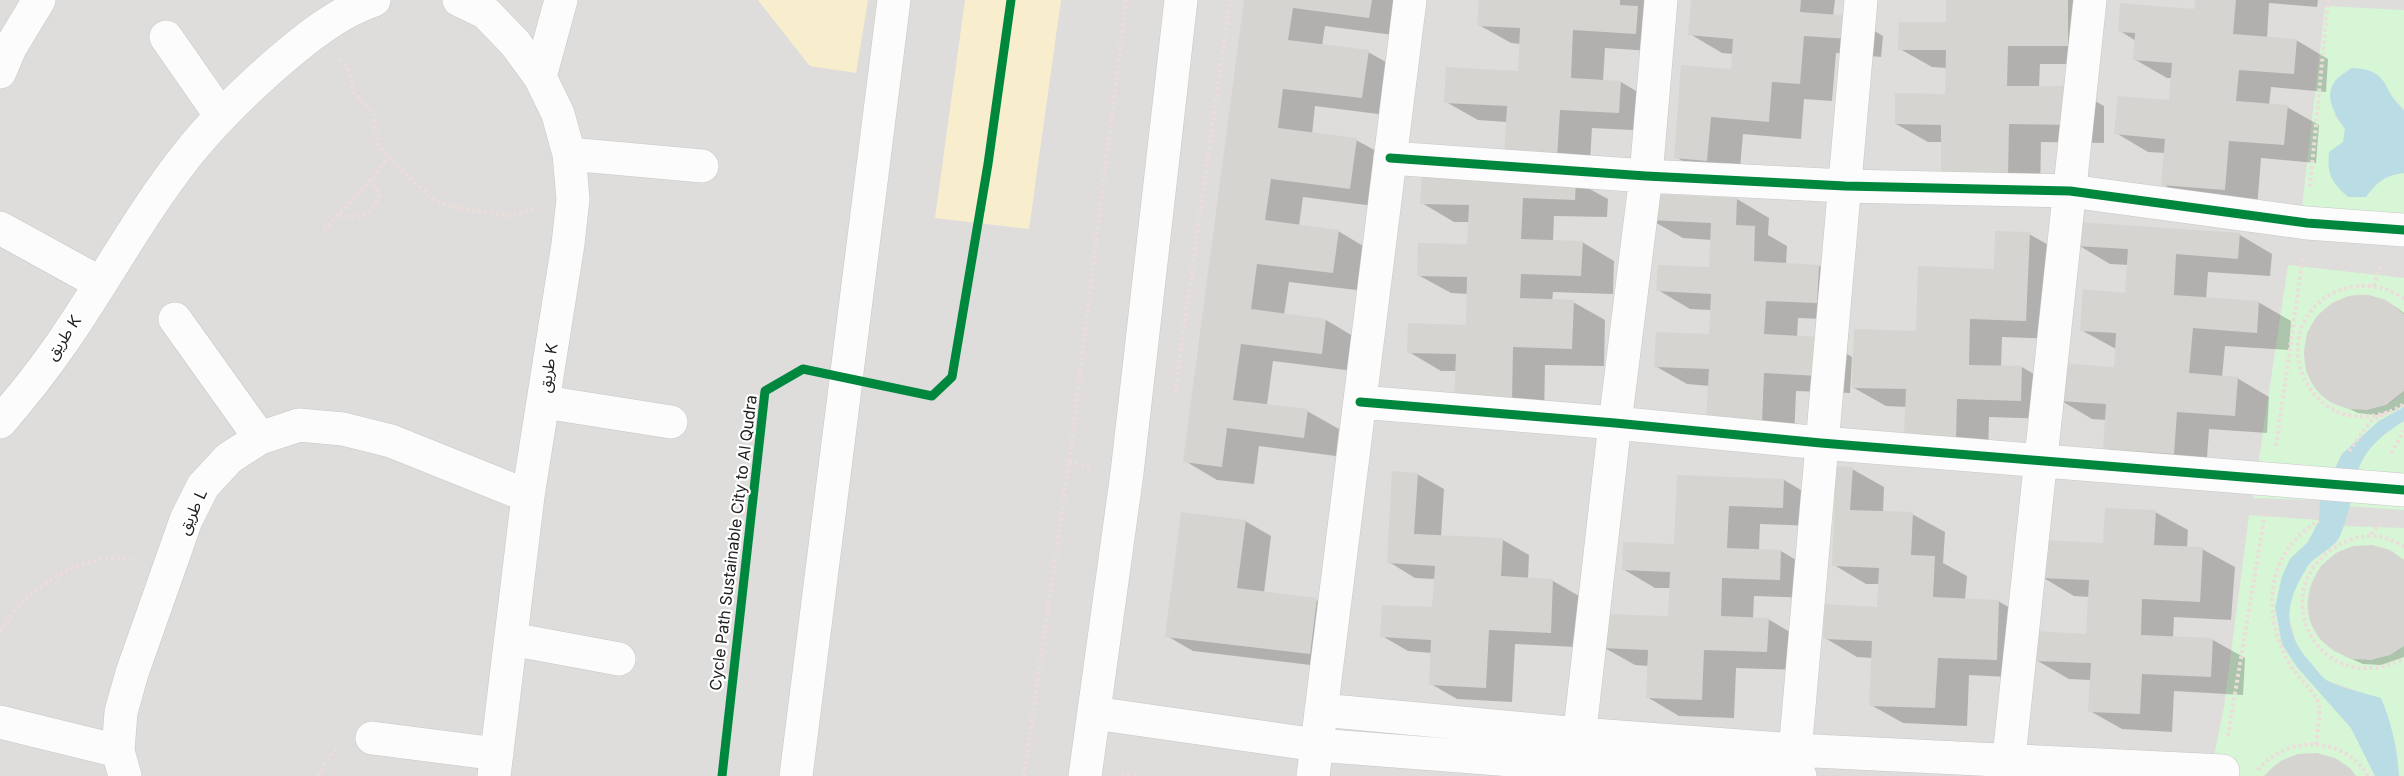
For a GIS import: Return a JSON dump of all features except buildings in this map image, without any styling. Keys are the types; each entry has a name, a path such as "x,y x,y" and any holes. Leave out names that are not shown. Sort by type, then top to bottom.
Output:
{"street":[{"path":"0,72 10,48 39,0"},
{"name":"طريق K","path":"0,422 30,387 58,348 158,194 221,116 252,85 319,29 362,4 374,0"},
{"name":"طريق K","path":"459,0 486,14 515,43 540,76 558,114 569,154 573,199 528,496 495,765"},
{"path":"540,76 561,0"},
{"path":"796,776 894,0"},
{"path":"1085,776 1127,473 1181,0"},
{"path":"1315,760 1410,0"},
{"path":"1577,750 1646,176 1661,0"},
{"path":"1796,767 1821,443 1861,0"},
{"path":"2008,768 2090,0"},
{"path":"166,37 221,116"},
{"path":"569,154 702,166"},
{"path":"1390,158 1646,176 1845,186 2070,191 2307,223 2404,230"},
{"path":"0,228 100,283"},
{"path":"175,319 260,438"},
{"path":"544,402 671,422"},
{"path":"1360,402 2394,490"},
{"name":"طريق L","path":"122,763 124,702 186,520 203,486 229,458 260,438 299,425 343,429 391,441 528,496"},
{"path":"511,639 619,659"},
{"path":"1321,710 1577,750 1796,767 2223,771"},
{"path":"1094,713 1315,760 1577,750"},
{"path":"0,722 122,763"},
{"path":"372,738 495,765"}],"path":[{"path":"1024,776 1069,462 1126,0"},
{"path":"2223,771 2292,344 2307,223 2328,0"},
{"path":"319,29 349,70 353,92 373,112 377,142 388,157 435,201 458,208 510,216 573,199"},
{"path":"324,230 372,179 388,157"},
{"path":"339,214 360,217 373,208 379,195 372,179"},
{"path":"2388,412 2359,418 2338,413 2320,402 2306,385 2299,366 2298,344 2303,324 2315,306 2332,293 2352,285 2374,286 2395,292 2404,299"},
{"path":"2292,344 2298,344"},
{"path":"2316,744 2319,717 2317,699 2289,663 2275,633 2272,588 2282,555 2306,528 2330,515 2336,506 2345,486 2343,466 2355,441 2371,421 2404,404"},
{"path":"2404,547 2371,534 2337,544 2321,558 2308,575 2302,596 2303,617 2311,637 2325,654 2343,664 2364,669 2386,667 2404,659"},
{"path":"0,632 24,600 69,567 119,556 170,567"},
{"path":"320,776 319,773 338,746 340,737"},
{"path":"2255,776 2275,754 2294,746 2316,744 2333,747 2349,755 2368,776"},
{"path":"1117,772 1141,776"}],"shaded area":[{"path":"0,0 758,0 810,66 866,0 2404,0 2404,776 0,776"}],"sand":[{"path":"758,0 868,0 856,73 810,66"},
{"path":"965,0 1061,0 1029,229 935,218"}],"green space":[{"path":"2325,6 2404,10 2404,110 2391,95 2383,80 2334,114 2345,129 2343,142 2366,197 2382,180 2404,173 2404,243 2299,234"},
{"path":"2288,265 2404,278 2404,314 2385,301 2368,295 2356,295 2341,299 2324,310 2312,325 2306,342 2305,361 2309,378 2319,393 2334,404 2354,409 2375,408 2388,404 2404,391 2404,407 2379,421 2342,454 2320,500 2253,498"},
{"path":"2404,421 2404,510 2348,506 2355,477 2364,456 2379,439"},
{"path":"2249,515 2319,520 2308,542 2290,559 2275,607 2282,644 2297,667 2351,728 2375,776 2356,776 2335,759 2310,754 2285,759 2264,776 2210,776 2224,707"},
{"path":"2344,526 2404,528 2404,560 2376,548 2350,548 2330,558 2315,575 2308,596 2309,619 2321,639 2343,655 2359,660 2375,659 2404,646 2404,776 2399,776 2396,747 2381,699 2325,680 2297,647 2288,613 2294,589 2310,563 2337,541"}],"water":[{"path":"2351,68 2364,69 2379,76 2404,110 2404,173 2382,180 2366,197 2348,197 2334,182 2329,166 2329,152 2343,142 2345,129 2332,105 2330,92 2336,80"},
{"path":"2404,407 2404,421 2371,447 2363,459 2340,536 2307,567 2294,592 2289,616 2294,638 2323,677 2330,682 2381,698 2393,736 2399,776 2375,776 2351,728 2297,667 2282,644 2275,607 2282,576 2290,559 2308,542 2319,521 2320,500 2342,454 2379,421"}],"cycle path":[{"name":"Cycle Path Sustainable City to Al Qudra","path":"722,776 765,391 803,369 932,396 952,377 988,164 1011,0"},
{"path":"1390,158 1646,176 1845,186 2070,191 2307,223 2404,230"},
{"path":"1360,402 1821,443 2404,490"}]}
